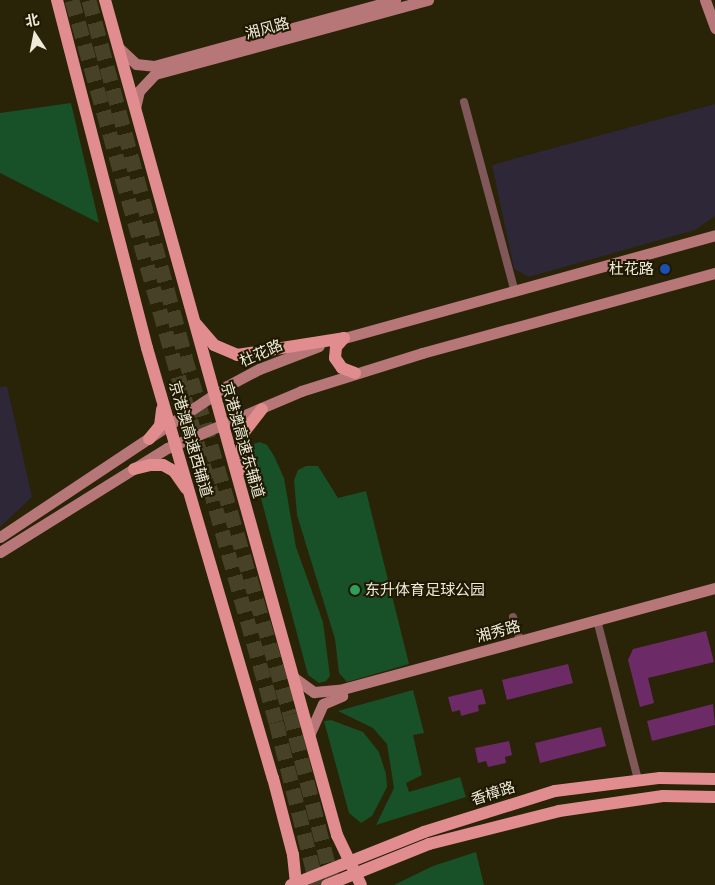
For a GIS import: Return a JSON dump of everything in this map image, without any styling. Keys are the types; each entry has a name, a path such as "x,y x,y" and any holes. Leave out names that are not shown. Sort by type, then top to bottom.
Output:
{"main road":[{"name":"京港澳高速西辅道","path":"57,0 159,389 273,778 293,855 294,884"},
{"name":"京港澳高速东辅道","path":"105,0 189,312 310,733 337,835 358,879"},
{"path":"189,312 208,340 222,350 237,355 344,338"},
{"path":"344,338 336,347 335,358 342,368 355,373"},
{"path":"149,439 161,421 159,389"},
{"path":"240,486 241,441 248,423 262,409"},
{"path":"134,469 156,464 169,468 191,496"},
{"name":"香樟路","path":"294,884 424,832 555,791 638,780 715,779"},
{"path":"327,885 358,879 430,844 559,811 663,796 715,797"}],"street":[{"name":"湘风路","path":"118,47 136,64 154,66 394,0"},
{"name":"湘风路","path":"134,109 139,90 155,74 428,0"},
{"path":"705,0 715,28"},
{"path":"464,102 514,289"},
{"path":"670,247 715,229"},
{"name":"杜花路","path":"0,536 214,395 266,366 344,338 514,289 715,235"},
{"path":"0,552 176,444 262,409 355,373 715,274"},
{"name":"湘秀路","path":"310,733 317,710 329,700 715,588"},
{"name":"湘秀路","path":"293,677 307,690 322,693 520,640 715,594"},
{"path":"513,617 520,640"},
{"path":"598,623 638,780"}],"shaded area":[{"path":"715,104 715,216 695,230 529,277 514,269 492,165"},
{"path":"7,386 32,497 0,527 0,387"}],"green space":[{"path":"71,103 99,223 0,173 0,113"},
{"path":"260,442 267,445 284,478 296,547 323,622 330,676 326,681 319,683 308,675 250,457 250,445"},
{"name":"东升体育足球公园","path":"306,466 318,466 338,498 366,491 409,664 347,682 339,673 335,639 297,515 294,480 298,470"},
{"path":"413,690 424,733 413,735 422,775 406,783 409,792 460,777 466,797 376,825 394,788 387,744 373,728 338,711"},
{"path":"331,720 363,732 379,752 386,774 387,787 372,816 361,823 349,813 324,721"},
{"path":"476,852 484,885 394,885 433,866"}],"building":[{"path":"706,631 714,662 648,678 654,703 640,707 628,660 633,649"},
{"path":"568,664 573,683 507,700 502,680"},
{"path":"482,689 486,704 478,705 479,711 461,716 460,710 452,712 448,697"},
{"path":"713,704 715,725 652,741 647,721"},
{"path":"601,727 606,746 540,763 535,743"},
{"path":"509,741 512,755 505,757 506,763 488,767 486,761 478,763 475,748"}],"tunnel":[{"path":"72,0 276,722 317,885"},
{"path":"89,0 185,357 290,714 333,884"}],"place":[{"name":"杜花路","path":"665,269"},
{"name":"东升体育足球公园","path":"355,590"}]}
